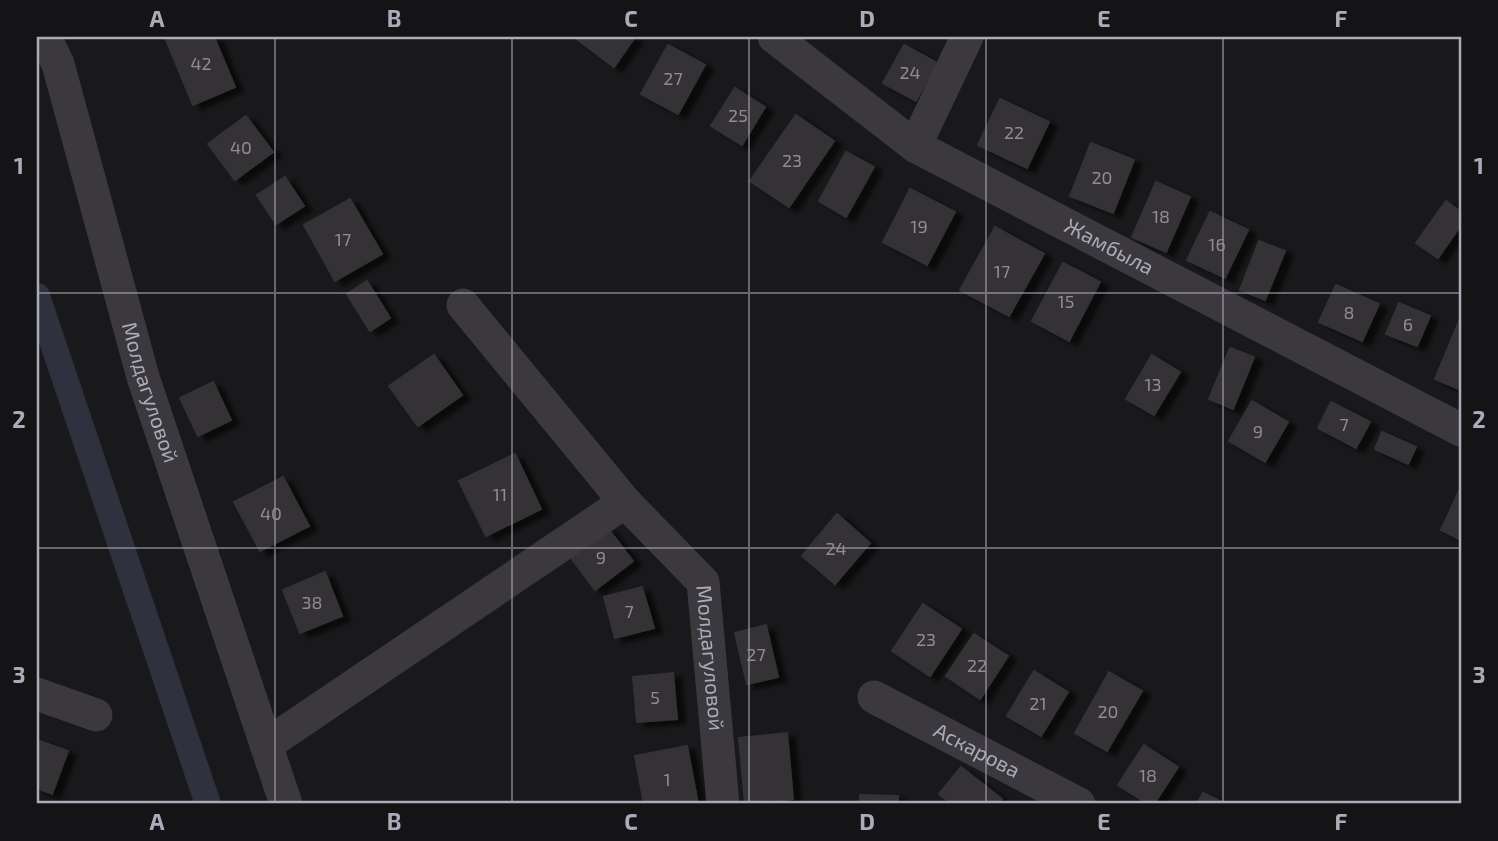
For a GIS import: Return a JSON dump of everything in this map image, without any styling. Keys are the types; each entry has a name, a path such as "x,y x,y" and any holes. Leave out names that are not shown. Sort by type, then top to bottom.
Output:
{"street":[{"name":"Молдагуловой","path":"46,37 58,64 143,377 286,804"},
{"name":"Жамбыла","path":"774,37 915,146 1461,430"},
{"path":"915,146 967,37"},
{"name":"Молдагуловой","path":"463,305 625,502 703,582 723,804"},
{"path":"266,745 625,502"},
{"path":"37,694 96,715"},
{"name":"Аскарова","path":"874,697 1079,804"}],"building":[{"path":"174,37 214,37 235,87 193,105 166,40"},
{"path":"574,37 635,37 614,67"},
{"path":"668,45 705,65 678,114 641,94"},
{"path":"904,45 937,63 916,101 883,83"},
{"path":"735,88 765,107 742,145 711,126"},
{"path":"1000,99 1049,122 1027,168 978,145"},
{"path":"796,115 834,141 789,207 750,181"},
{"path":"246,116 273,152 235,180 208,144"},
{"path":"1091,143 1134,160 1113,213 1070,196"},
{"path":"846,152 874,167 846,217 819,201"},
{"path":"285,177 304,206 276,224 257,195"},
{"path":"1156,182 1190,197 1166,252 1132,237"},
{"path":"910,189 955,212 927,265 883,242"},
{"path":"350,199 382,254 335,281 304,225"},
{"path":"1446,201 1461,212 1461,225 1438,258 1416,243"},
{"path":"1210,212 1248,230 1225,278 1187,260"},
{"path":"995,227 1044,254 1009,316 960,290"},
{"path":"1259,241 1285,251 1265,300 1240,290"},
{"path":"1063,263 1100,282 1069,341 1032,321"},
{"path":"367,281 390,318 370,331 347,294"},
{"path":"1336,285 1379,304 1362,341 1319,322"},
{"path":"1399,303 1430,316 1417,346 1386,334"},
{"path":"1461,319 1461,390 1435,379"},
{"path":"1230,348 1254,357 1233,409 1209,399"},
{"path":"434,355 462,395 418,426 389,386"},
{"path":"1152,355 1180,372 1154,415 1126,399"},
{"path":"213,382 231,420 198,436 180,398"},
{"path":"1252,401 1288,422 1265,462 1229,441"},
{"path":"1331,402 1370,422 1356,448 1318,428"},
{"path":"1382,432 1416,447 1408,464 1375,449"},
{"path":"515,454 541,509 486,536 459,481"},
{"path":"283,477 309,526 260,551 234,502"},
{"path":"1461,489 1461,540 1441,530"},
{"path":"837,514 870,543 835,584 802,556"},
{"path":"607,527 633,561 595,590 569,555"},
{"path":"325,572 342,616 300,633 283,590"},
{"path":"642,587 654,628 615,638 604,597"},
{"path":"923,604 961,629 930,676 892,651"},
{"path":"766,625 778,677 747,684 735,633"},
{"path":"974,634 1008,656 980,699 946,676"},
{"path":"1034,671 1068,692 1041,736 1007,716"},
{"path":"1109,672 1142,691 1107,751 1075,733"},
{"path":"673,673 677,719 637,722 633,677"},
{"path":"787,733 793,799 745,804 739,738"},
{"path":"37,740 68,751 52,794 37,788"},
{"path":"1144,745 1178,767 1154,804 1148,804 1118,785"},
{"path":"687,746 698,804 644,804 635,756"},
{"path":"961,767 1002,799 998,804 952,804 939,794"},
{"path":"1203,793 1226,804 1197,804"},
{"path":"860,795 898,796 898,804 860,804"}],"waterway":[{"path":"37,296 208,804"}]}
